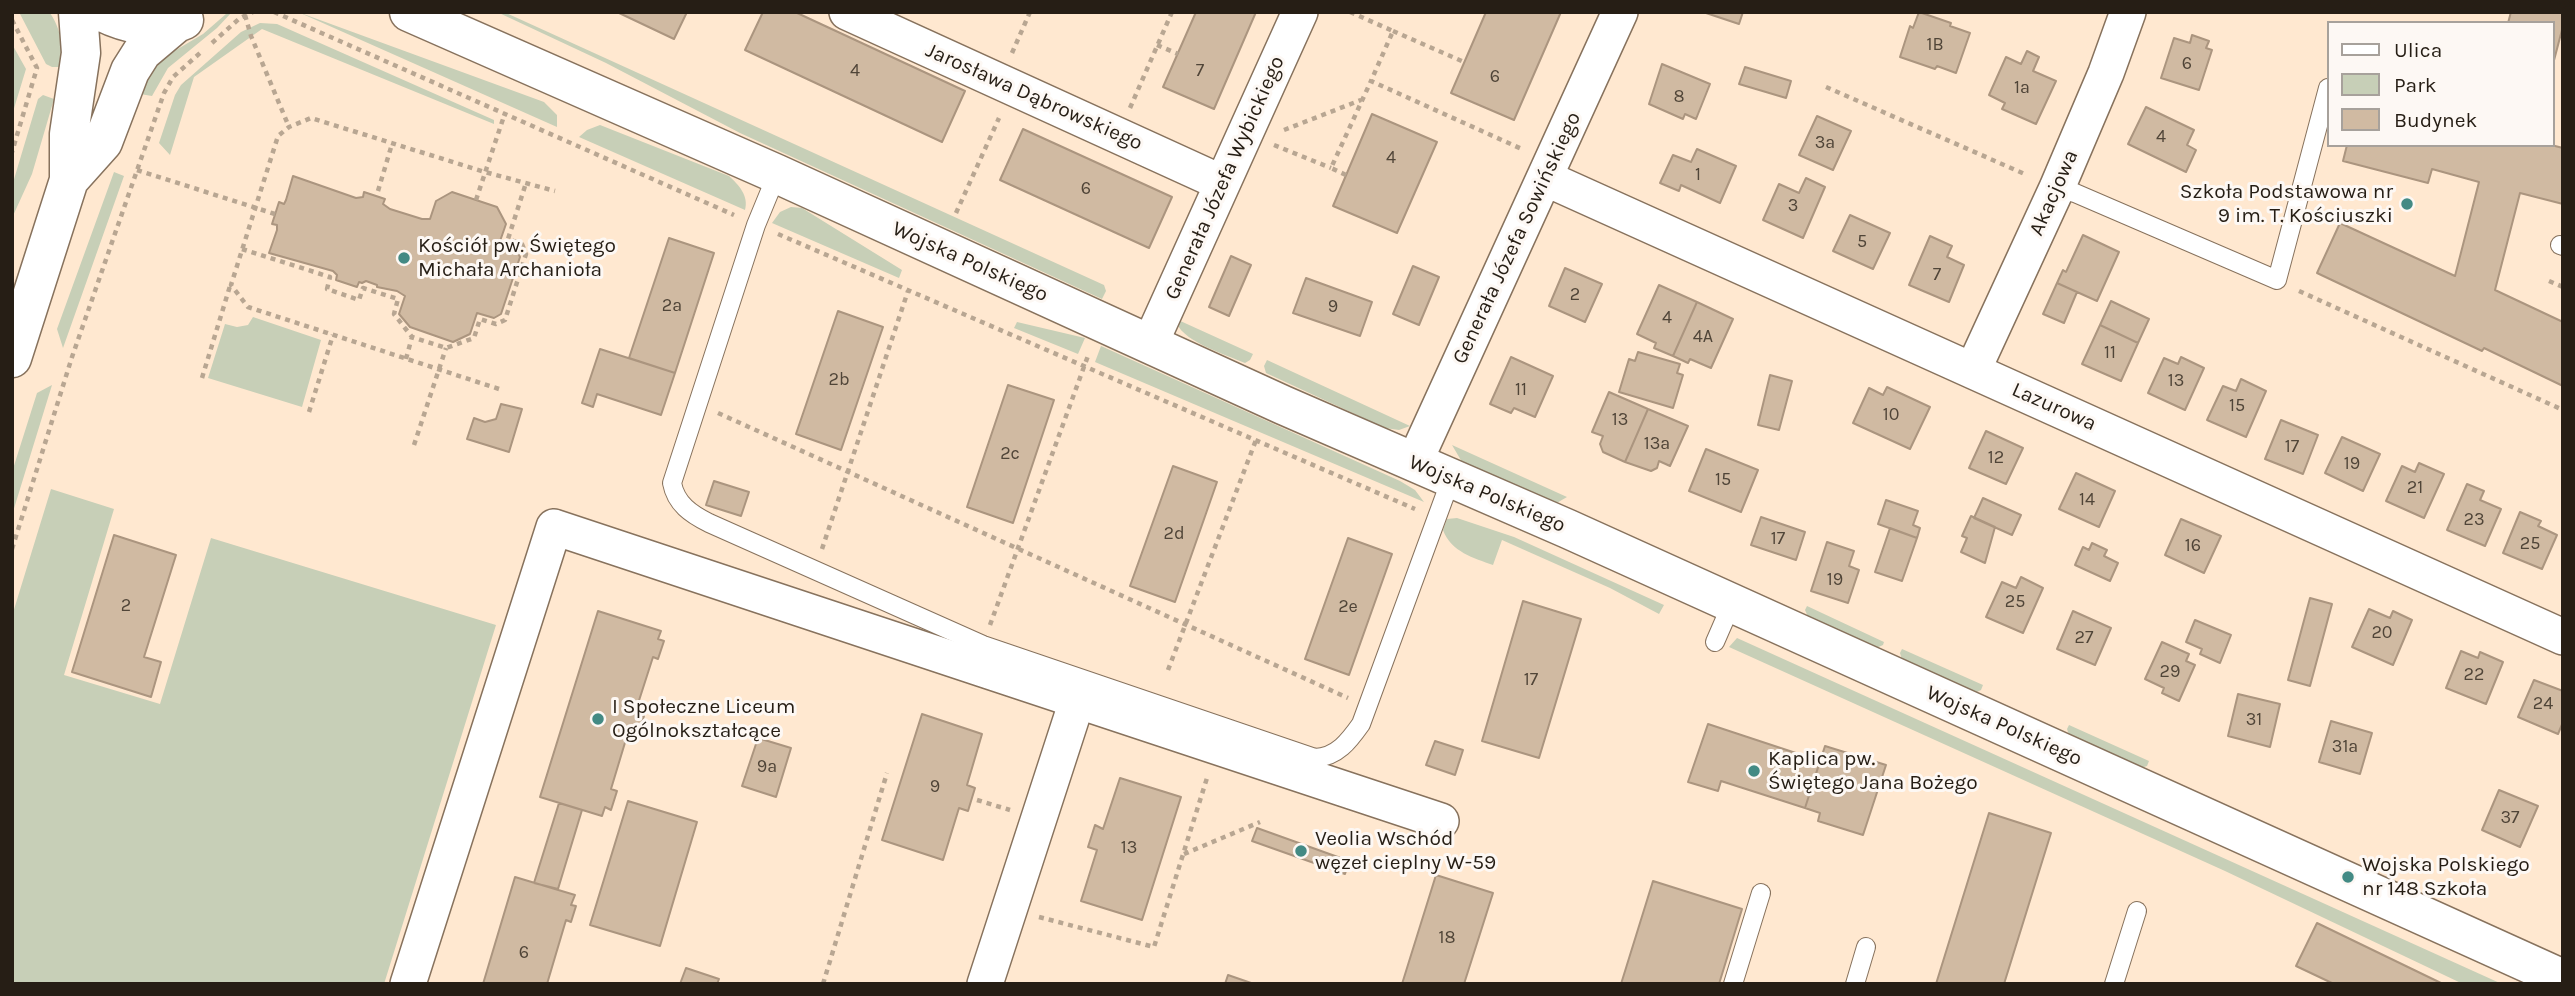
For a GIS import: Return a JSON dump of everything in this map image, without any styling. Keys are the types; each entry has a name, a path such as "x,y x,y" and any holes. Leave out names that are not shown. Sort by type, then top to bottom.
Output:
{"street":[{"name":"Wojska Polskiego","path":"409,12 461,22 777,174 1414,463 1446,495 1732,603 2563,979"},
{"name":"Jarosława Dąbrowskiego","path":"847,12 1222,183"},
{"name":"Generała Józefa Wybickiego","path":"1150,344 1300,12"},
{"name":"Generała Józefa Sowińskiego","path":"1414,463 1539,166 1620,12"},
{"name":"Akacjowa","path":"1973,370 2057,188 2106,73 2128,12"},
{"path":"12,358 69,180 69,134 81,53 98,13 139,24 185,19"},
{"path":"69,180 103,142 130,71 142,52 185,19"},
{"name":"Lazurowa","path":"1539,166 1973,370 2563,637"},
{"path":"408,984 554,527 1441,821"},
{"path":"985,984 1077,701"}],"lane":[{"path":"2057,188 2075,192 2277,280 2326,96"},
{"path":"777,174 756,225 672,483 674,493 688,511 698,518 983,645 1315,758 1324,758 1344,746 1361,724 1446,495"},
{"path":"1716,642 1732,603"},
{"path":"1732,984 1761,893"},
{"path":"2114,984 2137,911"},
{"path":"1854,984 1866,947"}],"path":[{"path":"12,549 72,357 168,84 178,72 244,15 253,12"},
{"path":"274,12 756,225 1423,513 1446,495"},
{"path":"1009,60 1030,12"},
{"path":"1127,118 1171,12"},
{"path":"1350,12 1464,62"},
{"path":"244,15 289,127"},
{"path":"12,20 37,68 12,152"},
{"path":"1331,168 1393,31"},
{"path":"1157,45 1178,54"},
{"path":"1371,81 1539,166"},
{"path":"1826,87 2057,188"},
{"path":"1273,134 1362,100"},
{"path":"956,213 1004,107"},
{"path":"476,200 505,113"},
{"path":"202,378 278,136 289,127 311,118 555,191"},
{"path":"378,191 392,144"},
{"path":"1272,144 1346,175"},
{"path":"137,170 275,214"},
{"path":"242,249 330,277 327,289 359,300 363,288 398,299 394,314 412,337 446,348 474,338 480,319 496,324 505,320 526,254 522,244 508,239 526,183"},
{"path":"2277,280 2563,410"},
{"path":"2549,281 2563,287"},
{"path":"231,285 248,307 499,389"},
{"path":"814,570 908,291"},
{"path":"309,412 333,335"},
{"path":"405,359 412,337"},
{"path":"414,445 446,348"},
{"path":"983,645 1083,365"},
{"path":"698,404 1349,699 1356,699"},
{"path":"1168,670 1256,440"},
{"path":"1035,916 1154,947 1217,747"},
{"path":"823,984 887,773"},
{"path":"1183,854 1260,822"}],"green space":[{"path":"19,12 50,13 61,38 62,67 46,64"},
{"path":"232,12 217,28 168,68 152,96 140,94 151,72 166,56 203,34"},
{"path":"298,12 544,102 557,115 557,127"},
{"path":"497,12 504,12 1104,285 1106,291 1102,299 740,133 606,63"},
{"path":"260,23 277,24 494,120 494,124 262,29 194,77 170,155 159,143 181,85 241,32"},
{"path":"12,44 26,69 12,115"},
{"path":"43,95 54,99 32,174 12,218 12,186 38,99"},
{"path":"600,125 729,176 744,195 745,210 579,137 587,130"},
{"path":"114,172 124,176 63,348 57,329"},
{"path":"791,207 802,208 902,270 899,278 772,223 780,212"},
{"path":"253,317 321,340 302,407 208,378 225,324 237,327 248,325"},
{"path":"1176,319 1253,354 1250,360 1245,363 1194,340 1179,327"},
{"path":"1017,322 1085,338 1078,354 1014,328"},
{"path":"1101,346 1400,481 1415,490 1424,502 1095,362"},
{"path":"1267,360 1410,426 1399,430 1385,428 1266,373 1264,366"},
{"path":"52,385 12,515 12,472 37,393"},
{"path":"1452,445 1567,497 1555,504 1462,462"},
{"path":"51,489 114,509 64,675 160,704 211,538 496,625 384,984 12,984 12,616"},
{"path":"1457,518 1514,537 1664,605 1659,614 1610,588 1502,540 1493,565 1471,557 1457,549 1443,530 1447,519"},
{"path":"1807,606 1884,642 1883,645 1874,649 1809,619 1805,610"},
{"path":"1737,638 2502,984 2463,984 2225,871 1729,647"},
{"path":"1902,649 1983,685 1981,690 1973,694 1903,663 1900,653"},
{"path":"2069,725 2149,761 2147,766 2138,769 2070,738 2067,729"}],"building":[{"path":"617,12 687,12 674,39"},
{"path":"763,12 795,12 965,91 942,142 745,50"},
{"path":"1196,12 1256,12 1214,109 1163,87"},
{"path":"1486,12 1561,12 1514,120 1451,93"},
{"path":"1703,12 1743,12 1739,24"},
{"path":"1919,12 1970,33 1956,73 1900,57 1910,26 1913,28"},
{"path":"2511,12 2563,12 2563,26 2554,60 2554,21 2509,21"},
{"path":"2192,35 2209,41 2206,48 2212,50 2199,90 2161,78 2174,38 2190,43"},
{"path":"2027,51 2039,57 2033,71 2056,81 2036,124 2002,109 2005,103 1989,95 2006,57 2021,64"},
{"path":"1662,64 1710,84 1696,119 1685,114 1683,119 1649,104"},
{"path":"1745,67 1791,81 1786,98 1739,84"},
{"path":"2146,107 2194,130 2187,145 2196,150 2186,172 2128,144"},
{"path":"1372,114 1437,142 1397,233 1333,206"},
{"path":"1817,116 1851,131 1833,170 1799,155"},
{"path":"1023,129 1172,197 1149,248 1000,180"},
{"path":"2554,146 2563,148 2563,204 2520,193 2495,290 2563,322 2563,386 2317,273 2340,223 2455,276 2479,182 2432,169 2428,183 2343,161 2346,147"},
{"path":"1697,149 1736,166 1720,203 1681,185 1679,191 1660,183 1673,155 1691,162"},
{"name":"Kościół pw. Świętego Michała Archanioła","path":"293,176 356,198 363,197 364,192 385,199 383,204 390,209 422,219 430,219 436,201 452,192 497,207 506,224 499,244 516,249 520,257 501,314 494,318 477,313 470,334 453,342 410,327 399,314 405,296 397,291 377,287 366,281 359,282 357,287 336,280 337,275 333,271 269,253 277,230 277,225 272,224 279,202 284,204 286,200"},
{"path":"1806,178 1825,187 1803,238 1763,220 1779,184 1799,193"},
{"path":"1850,215 1890,233 1873,269 1833,251"},
{"path":"2083,235 2119,252 2097,301 2057,283 2063,270 2066,272"},
{"path":"1930,236 1952,246 1947,257 1964,265 1949,302 1909,285"},
{"path":"669,238 714,253 675,373 629,358"},
{"path":"1231,256 1251,265 1229,316 1209,307"},
{"path":"1413,266 1439,277 1419,325 1393,314"},
{"path":"1565,268 1602,284 1585,322 1549,306"},
{"path":"1306,278 1372,302 1360,336 1293,313"},
{"path":"2057,283 2077,292 2064,323 2043,314"},
{"path":"1659,285 1697,302 1673,356 1654,348 1656,343 1637,334"},
{"path":"2111,301 2149,319 2138,343 2100,325"},
{"path":"1697,302 1733,319 1711,368 1690,359 1688,363 1673,356"},
{"path":"838,311 883,327 841,450 796,434"},
{"path":"2100,325 2138,343 2121,381 2082,364"},
{"path":"600,349 675,373 661,415 597,394 593,407 582,403"},
{"path":"1638,352 1680,364 1677,373 1683,375 1673,408 1619,392 1629,359 1635,361"},
{"path":"1511,357 1553,376 1535,417 1514,408 1511,413 1490,404"},
{"path":"2181,357 2204,368 2185,410 2148,393 2164,358 2178,364"},
{"path":"1770,375 1792,381 1779,430 1758,425"},
{"path":"2241,379 2266,391 2246,437 2207,420 2223,386 2236,391"},
{"path":"1008,385 1054,400 1013,523 967,507"},
{"path":"1887,387 1930,407 1910,449 1853,423 1869,388 1883,395"},
{"path":"1609,392 1648,409 1625,462 1603,452 1600,444 1603,436 1592,432"},
{"path":"501,404 522,409 509,452 467,439 474,418 485,422 496,419"},
{"path":"1648,409 1688,426 1670,466 1659,461 1657,468 1651,471 1625,462"},
{"path":"2281,420 2318,435 2303,474 2265,459"},
{"path":"1986,431 2023,448 2006,484 1969,468"},
{"path":"2342,437 2380,454 2363,491 2325,473"},
{"path":"1706,449 1758,470 1741,512 1689,491"},
{"path":"2419,463 2444,474 2424,518 2386,501 2402,466 2415,472"},
{"path":"1173,466 1217,482 1175,602 1130,586"},
{"path":"2076,473 2115,491 2099,527 2059,509"},
{"path":"714,481 749,492 741,516 706,505"},
{"path":"2467,484 2484,491 2480,500 2501,509 2485,546 2447,530"},
{"path":"1983,498 2021,515 2012,535 1974,518"},
{"path":"1886,500 1918,511 1913,525 1920,528 1917,538 1878,524"},
{"path":"2520,512 2541,521 2538,526 2557,535 2542,569 2503,553"},
{"path":"1971,516 1995,527 1985,563 1961,552 1967,538 1962,536"},
{"path":"1761,517 1805,532 1796,560 1751,545"},
{"path":"2181,519 2221,536 2204,573 2165,555"},
{"path":"1890,528 1917,538 1902,581 1875,572"},
{"path":"114,535 176,555 144,657 161,662 151,697 72,672"},
{"path":"1348,538 1392,554 1349,675 1305,659"},
{"path":"1827,542 1854,551 1849,566 1859,570 1848,603 1811,591"},
{"path":"2092,543 2107,550 2104,556 2118,563 2110,581 2075,565 2083,547 2089,550"},
{"path":"2021,577 2043,588 2023,633 1986,617 2002,582 2016,588"},
{"path":"2310,598 2332,604 2310,686 2288,680"},
{"path":"1523,601 1581,619 1539,758 1482,741"},
{"path":"2369,609 2390,618 2393,611 2412,620 2393,665 2352,647"},
{"path":"598,611 661,631 658,639 664,641 658,659 653,657 635,713 644,716 637,738 627,736 611,789 617,791 611,810 605,807 602,816 540,797"},
{"path":"2073,611 2111,628 2095,665 2057,649"},
{"path":"2195,620 2231,635 2220,663 2200,654 2202,649 2186,642"},
{"path":"2162,642 2189,654 2186,661 2195,665 2179,701 2162,693 2164,688 2145,679"},
{"path":"2461,651 2478,658 2480,652 2503,662 2486,704 2446,688"},
{"path":"2534,680 2563,691 2563,722 2558,734 2518,717"},
{"path":"2238,694 2280,704 2270,747 2228,736"},
{"path":"922,714 982,734 967,785 975,788 968,811 959,808 943,860 882,840"},
{"path":"2331,721 2372,733 2360,774 2319,762"},
{"name":"Kaplica pw. Świętego Jana Bożego","path":"1708,724 1820,761 1805,808 1721,781 1718,791 1688,782"},
{"path":"758,738 791,748 776,797 742,786"},
{"path":"1435,741 1463,750 1455,775 1426,765"},
{"path":"1825,746 1886,765 1863,835 1818,821 1820,813 1805,808"},
{"path":"1120,778 1181,797 1142,920 1081,901 1097,850 1088,847 1095,825 1103,829"},
{"path":"2499,790 2538,806 2520,847 2482,830"},
{"path":"628,801 697,822 660,946 590,925"},
{"path":"559,803 582,810 558,889 534,883"},
{"path":"1989,813 2051,833 2004,984 1936,984"},
{"name":"Veolia Wschód węzeł cieplny W-59","path":"1257,828 1349,861 1345,874 1252,841"},
{"path":"1436,875 1493,893 1464,984 1402,984"},
{"path":"515,877 575,895 571,905 576,906 571,922 566,920 547,984 483,984"},
{"path":"1653,881 1742,909 1719,984 1621,984"},
{"path":"2317,923 2443,984 2334,984 2296,966"},
{"path":"686,968 719,979 717,984 680,984"},
{"path":"1228,975 1254,984 1225,984"}],"place":[{"name":"Szkoła Podstawowa nr 9 im. T. Kościuszki","path":"2407,204"},
{"name":"Kościół pw. Świętego Michała Archanioła","path":"404,258"},
{"name":"I Społeczne Liceum Ogólnokształcące","path":"598,719"},
{"name":"Kaplica pw. Świętego Jana Bożego","path":"1754,771"},
{"name":"Veolia Wschód węzeł cieplny W-59","path":"1301,851"},
{"name":"Wojska Polskiego nr 148 Szkoła","path":"2348,877"}]}
